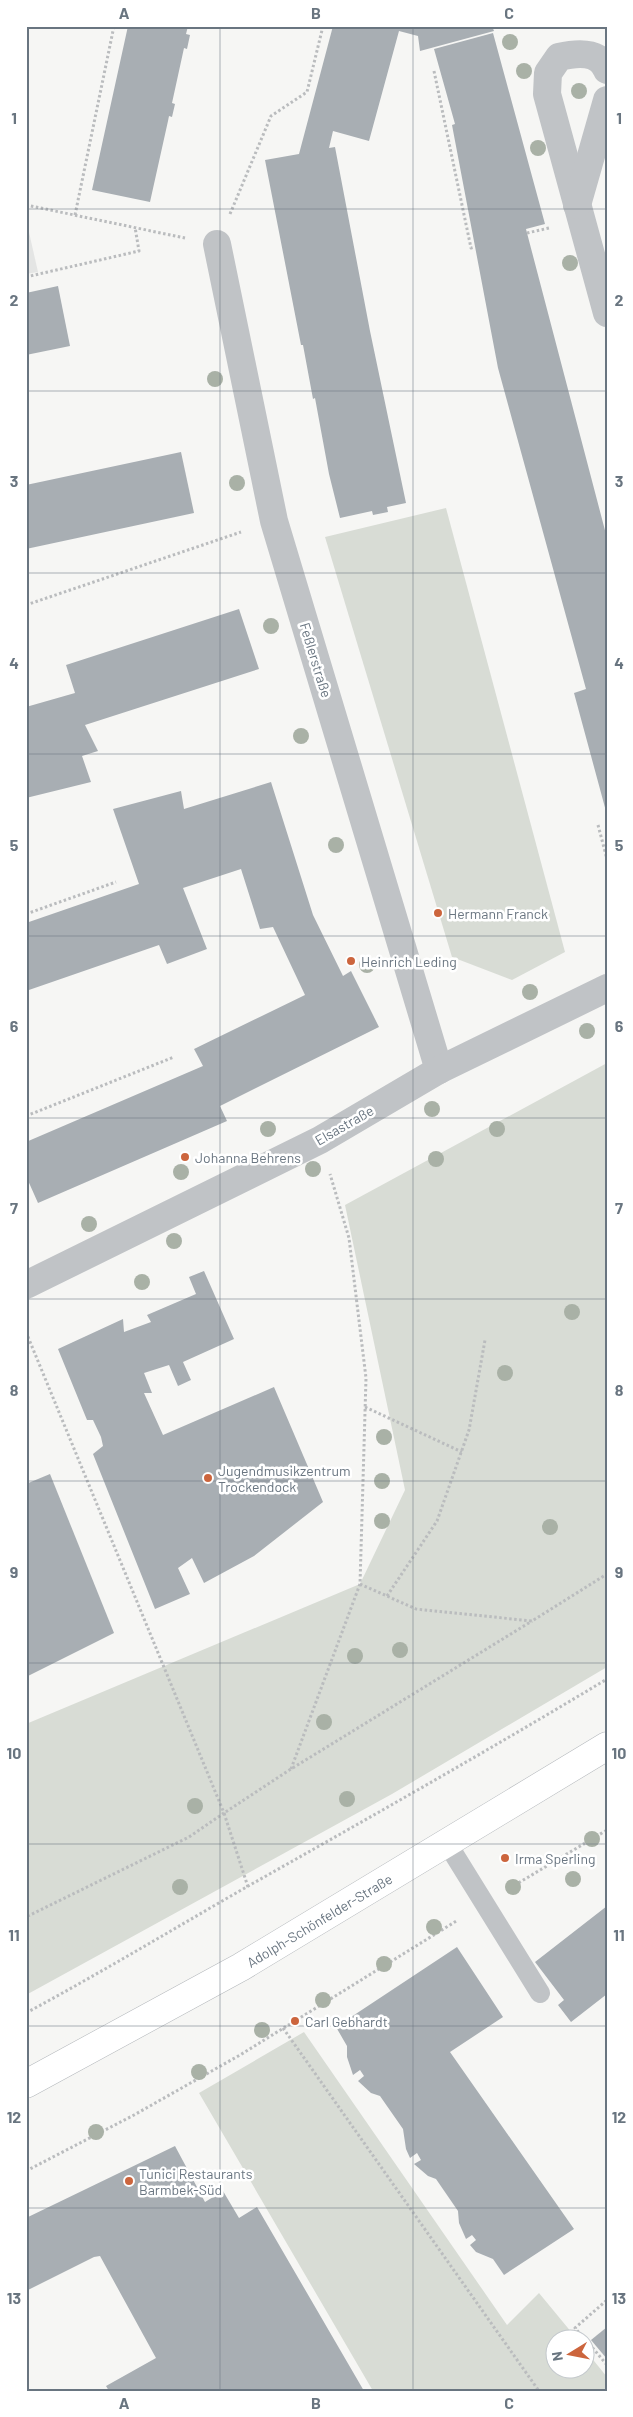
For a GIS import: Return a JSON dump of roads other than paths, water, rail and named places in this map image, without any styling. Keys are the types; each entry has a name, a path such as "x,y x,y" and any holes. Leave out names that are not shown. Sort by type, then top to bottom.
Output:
{"main road":[{"name":"Adolph-Schönfelder-Straße","path":"26,2084 241,1968 607,1746"}],"street":[{"path":"607,70 605,65 594,56 579,52 559,57 548,73 547,94 607,313"},
{"path":"578,205 607,100"},
{"name":"Feßlerstraße","path":"217,244 274,521 439,1070"},
{"name":"Elsastraße","path":"26,1286 320,1140 439,1070 607,988"}],"lane":[{"path":"447,1843 540,1993"}],"place":[{"name":"Hermann Franck","path":"438,913"},
{"name":"Heinrich Leding","path":"351,961"},
{"name":"Johanna Behrens","path":"185,1157"},
{"name":"Jugendmusikzentrum Trockendock","path":"208,1478"},
{"name":"Irma Sperling","path":"505,1858"},
{"name":"Carl Gebhardt","path":"295,2021"},
{"name":"Tunici Restaurants Barmbek-Süd","path":"129,2181"}]}
